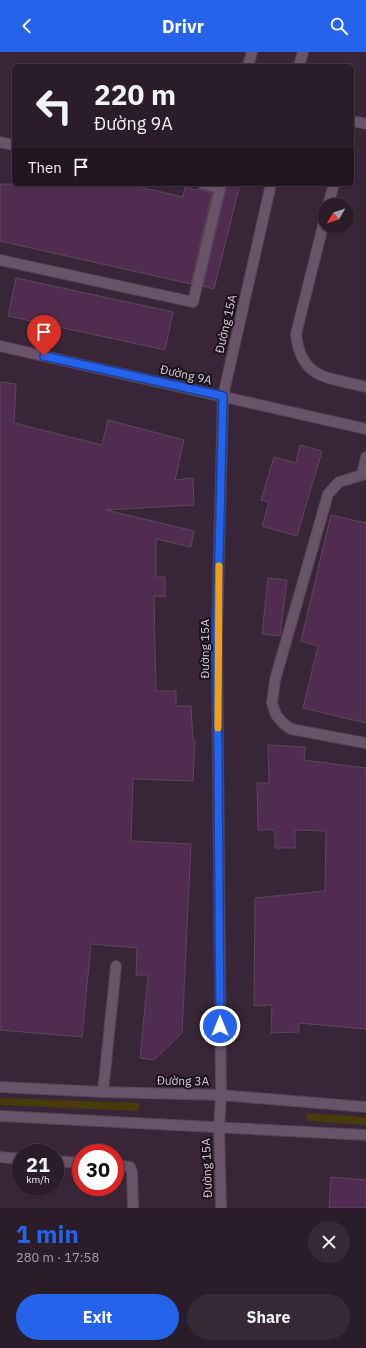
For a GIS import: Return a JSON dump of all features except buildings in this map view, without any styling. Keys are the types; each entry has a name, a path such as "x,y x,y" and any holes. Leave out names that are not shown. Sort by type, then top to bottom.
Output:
{"street":[{"path":"249,64 252,52"},
{"path":"300,64 303,52"},
{"path":"354,121 366,124"},
{"path":"0,142 12,145"},
{"path":"0,260 193,302 220,186"},
{"name":"Đường 15A","path":"221,1208 219,1127 221,1095 217,634 223,396 272,186"},
{"path":"330,198 333,186"},
{"path":"321,234 296,334 298,350 302,360 313,372 366,387"},
{"name":"Đường 9A","path":"0,346 366,429"},
{"path":"366,457 364,475 339,482 328,494 275,680 272,703 276,715 291,729 366,743"},
{"path":"103,1092 116,966"},
{"name":"Đường 3A","path":"0,1087 103,1092 221,1095 366,1107"},
{"path":"0,1116 366,1135"},
{"path":"0,1157 12,1158"},
{"path":"124,1166 130,1167 132,1172 133,1208"}],"shaded area":[{"path":"0,1098 140,1103 139,1111 0,1105"},
{"path":"307,1113 366,1117 366,1125 307,1121"}],"slow traffic":[{"path":"218,728 217,634 219,566"}],"route":[{"path":"44,356 223,396 217,634 220,1026"}]}
